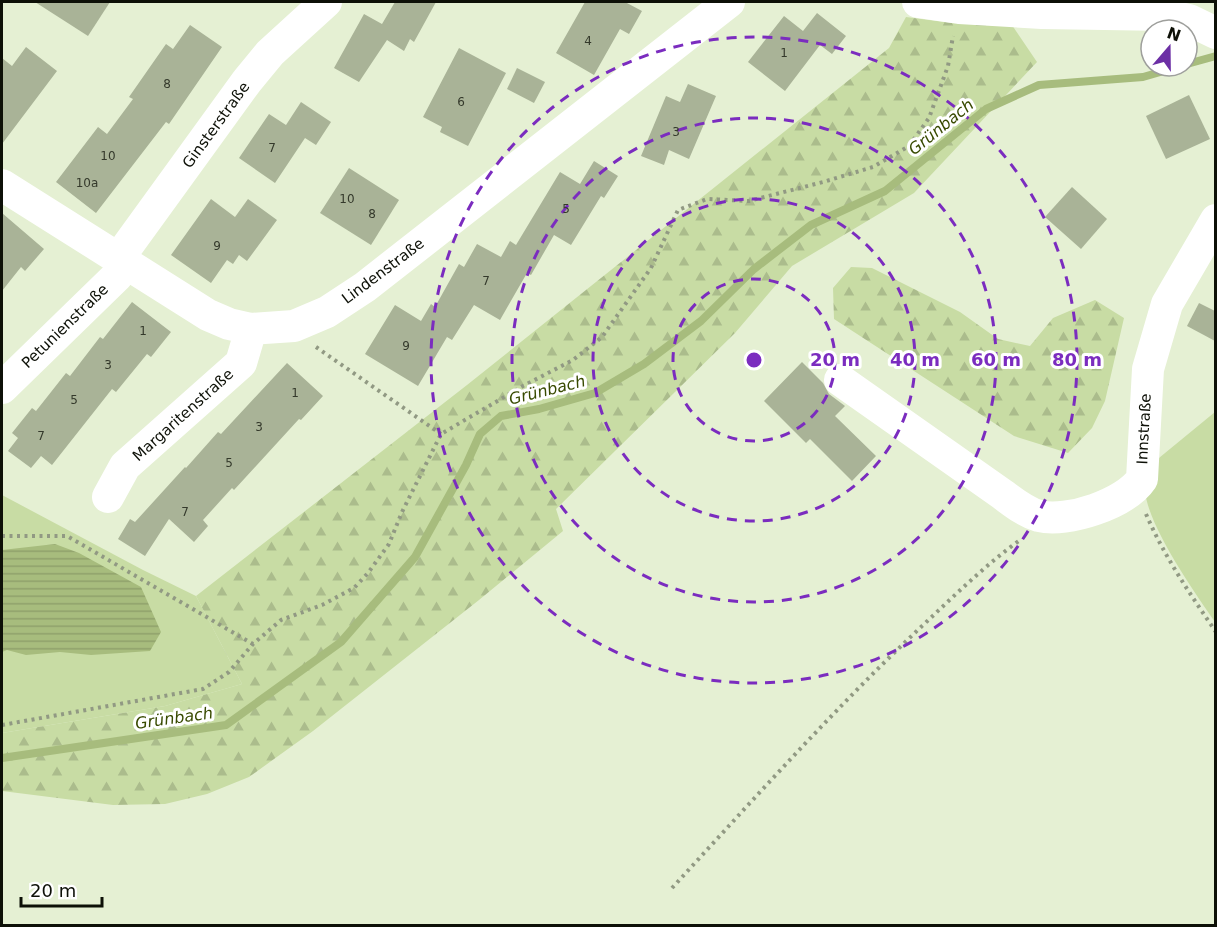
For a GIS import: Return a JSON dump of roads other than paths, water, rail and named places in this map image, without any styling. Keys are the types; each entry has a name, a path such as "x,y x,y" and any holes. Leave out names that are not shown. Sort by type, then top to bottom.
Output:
{"street":[{"name":"Ginsterstraße","path":"122,261 247,81 278,45 326,2"},
{"name":"Lindenstraße","path":"2,185 208,315 228,324 251,329 294,326 327,312 365,287 729,2"},
{"path":"918,2 958,8 1042,13 1167,15 1189,20 1214,32"},
{"name":"Innstraße","path":"840,380 1023,509 1038,515 1057,518 1090,511 1123,497 1136,488 1142,479 1148,369 1167,304 1215,220"},
{"name":"Petunienstraße","path":"2,388 117,276 122,261"},
{"name":"Margaritenstraße","path":"108,497 125,466 241,363 251,329"}],"waterway":[{"name":"Grünbach","path":"1199,61 1216,56"},
{"name":"Grünbach","path":"2,758 226,725 341,642 415,557 466,465 480,434 501,416 539,409 595,393 644,364 701,321 754,269 811,225 885,191 986,109 1039,85 1139,77"}]}
